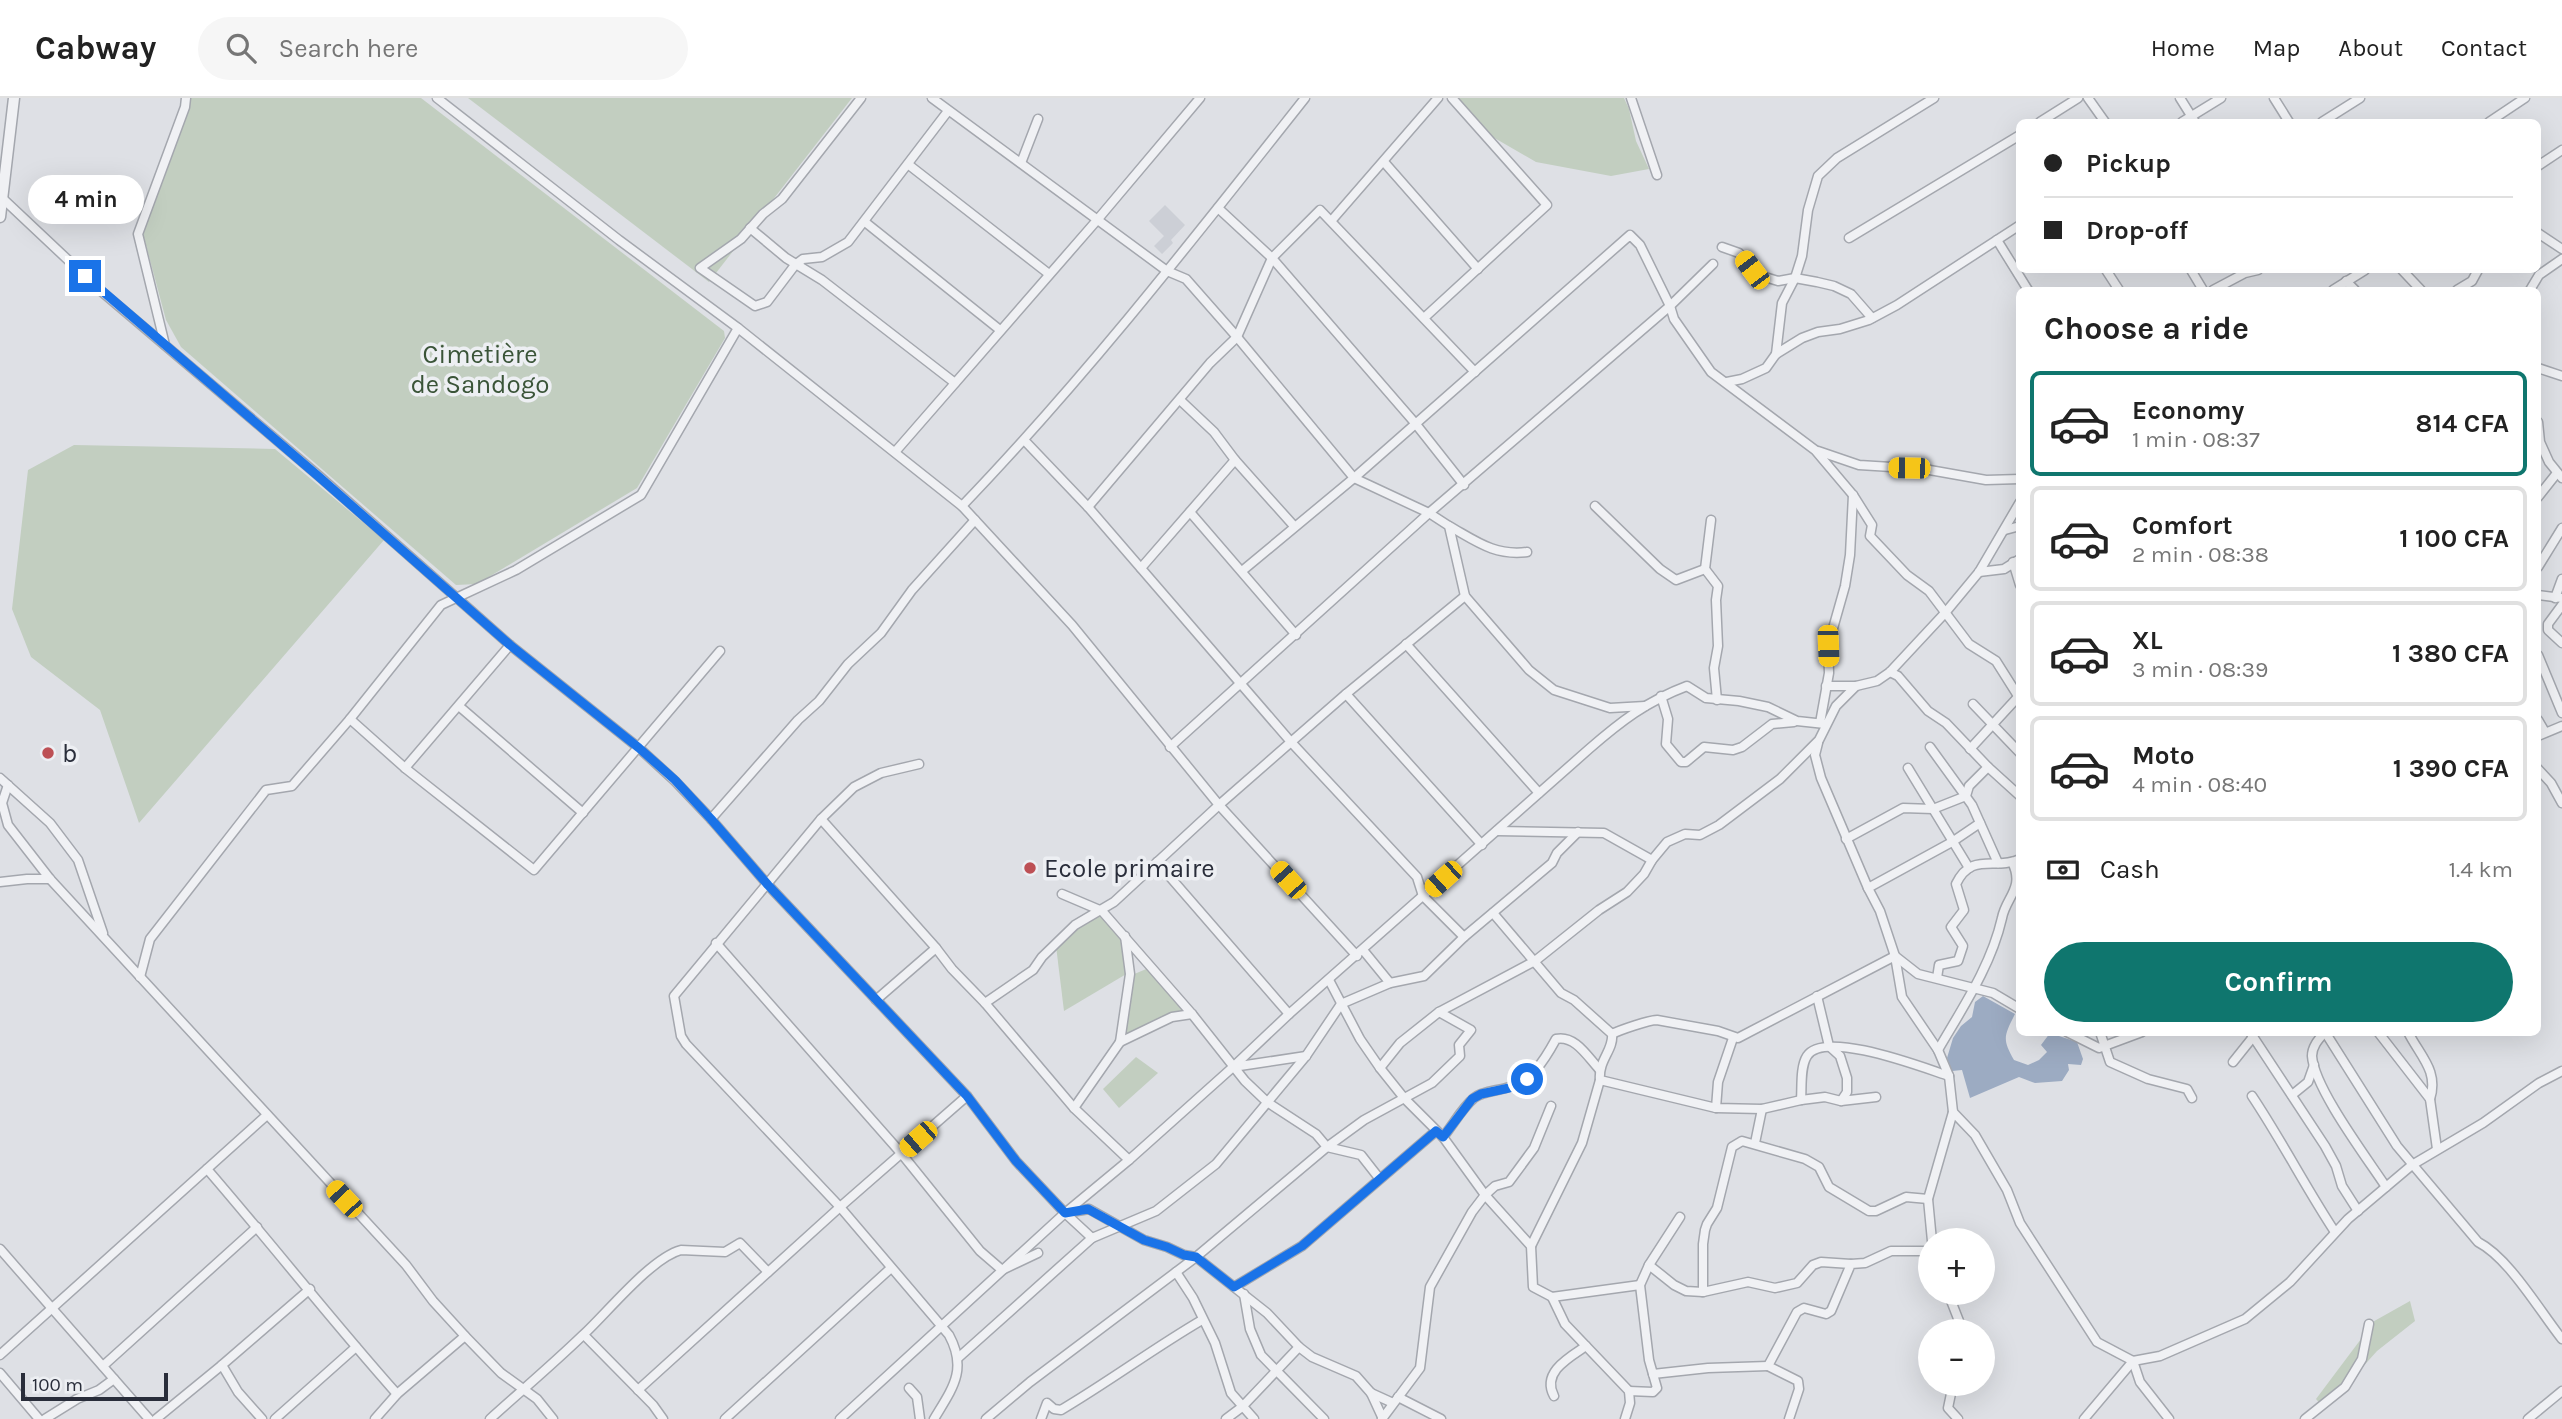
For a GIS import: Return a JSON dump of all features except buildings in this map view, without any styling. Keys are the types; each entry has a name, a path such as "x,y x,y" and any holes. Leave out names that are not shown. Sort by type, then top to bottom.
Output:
{"street":[{"path":"0,217 14,98"},
{"path":"165,345 138,234 186,98"},
{"path":"437,98 619,240 738,328 962,506 1072,625 1219,805 1390,983"},
{"path":"861,98 788,192 734,245 700,268 755,306 767,302 795,265 803,259 822,257 848,242 948,111"},
{"path":"932,98 1167,271 1186,279 1354,478 1429,513 1492,550 1512,554 1527,552"},
{"path":"895,452 1200,98"},
{"path":"962,506 1025,440 1167,271 1305,98"},
{"path":"1332,220 1438,98"},
{"path":"1424,318 1547,205 1451,98"},
{"path":"1630,98 1657,174"},
{"path":"1776,354 1782,303 1795,278 1802,256 1808,210 1818,176 1837,158 1934,98"},
{"path":"2045,119 2078,98"},
{"path":"2088,98 2103,119"},
{"path":"2180,98 2192,119"},
{"path":"2194,119 2221,98"},
{"path":"2274,98 2287,119"},
{"path":"2327,119 2361,98"},
{"path":"2496,119 2519,99"},
{"path":"1021,163 1038,119"},
{"path":"1849,238 2016,137"},
{"path":"2541,164 2562,150"},
{"path":"1384,162 1478,270"},
{"path":"909,165 1049,274"},
{"path":"1,198 101,291 510,645 639,748 711,819 768,885 967,1096 1016,1161 1092,1238"},
{"path":"1218,208 1272,258 1415,423 1464,485"},
{"path":"1088,507 1210,363 1237,337 1272,258 1320,210 1475,372"},
{"path":"865,222 1000,330"},
{"path":"750,228 795,265 822,279 955,383"},
{"path":"1727,382 1742,379 1766,368 1776,354 1788,345 1818,331 1840,329 1872,318 1897,305 2016,228"},
{"path":"1242,571 1354,478 1630,235 1640,245 1674,319 1711,372 1815,450 1853,495 1872,525 1870,536 1907,575 1929,591 1969,644 1996,661 2016,693"},
{"path":"2541,235 2562,249"},
{"path":"1997,240 2016,271"},
{"path":"1722,247 1739,253 1752,270 1765,277 1778,281 1795,278 1834,286 1851,294 1872,318"},
{"path":"2532,287 2539,275 2562,259"},
{"path":"1170,747 1429,513 1670,306 1713,264"},
{"path":"2219,287 2245,273"},
{"path":"2337,287 2360,273"},
{"path":"2405,273 2418,287"},
{"path":"2462,287 2472,281 2477,273"},
{"path":"2346,281 2352,287"},
{"path":"140,977 150,939 266,790 292,786 350,719 441,605 516,570 642,495 738,328"},
{"path":"2541,369 2562,376"},
{"path":"1180,400 1214,432 1235,460 1294,526"},
{"path":"1025,440 1088,507 1291,742 1417,877 1423,896 1464,937"},
{"path":"2541,444 2549,463 2559,476 2541,483"},
{"path":"1815,450 1859,465 1924,469 1986,480 2016,479"},
{"path":"1141,568 1235,460"},
{"path":"1853,495 1850,555 1845,586 1828,646 1829,673 1815,755 1821,778 1832,799 1846,839 1880,911 1895,956 1902,997 1938,1050 1949,1076 1953,1112 1928,1199 1931,1228"},
{"path":"1595,506 1660,569 1676,580 1705,569"},
{"path":"1826,686 1877,681 1890,672 1979,572 2016,509"},
{"path":"1190,512 1296,635"},
{"path":"711,819 798,720 819,701 848,664 881,633 912,590 975,520"},
{"path":"1712,520 1705,569 1718,586 1718,646 1714,668 1717,700"},
{"path":"1449,526 1465,596 1529,670 1554,690 1610,708 1645,706"},
{"path":"2005,530 2016,527"},
{"path":"2541,562 2562,528"},
{"path":"1979,572 2004,569 2016,560"},
{"path":"2558,598 2562,579"},
{"path":"985,1003 1032,970 1075,925 1114,902 1219,805 1346,694 1465,596"},
{"path":"2562,605 2548,624 2548,630 2562,643"},
{"path":"1406,644 1539,793"},
{"path":"405,768 460,707 510,645"},
{"path":"350,719 405,768 534,870 720,651"},
{"path":"2541,662 2561,706"},
{"path":"1890,672 1898,676 1928,712 1946,723 2016,792"},
{"path":"1822,723 1856,685"},
{"path":"840,1419 1065,1213 1129,1160 1289,1014 1617,725 1661,696 1686,686 1706,698 1768,707 1797,722"},
{"path":"1346,694 1482,845"},
{"path":"1661,696 1668,719 1666,744 1681,762 1686,762 1704,747 1733,750 1742,747 1772,724 1822,723"},
{"path":"1970,749 2016,701"},
{"path":"1973,704 1993,725 2016,743"},
{"path":"460,707 583,813"},
{"path":"2541,734 2562,726"},
{"path":"1380,1068 1400,1043 1439,1012 1535,961 1599,910 1627,892 1667,842 1685,834 1700,835 1748,805 1780,779 1819,740"},
{"path":"1930,747 1966,796 1998,863"},
{"path":"919,764 881,773 854,788 821,820 674,996 681,1036 840,1207 942,1325 955,1346 958,1358 956,1380 934,1419"},
{"path":"1966,796 1969,786 1988,767"},
{"path":"1908,768 1969,868"},
{"path":"2541,772 2549,780 2562,803"},
{"path":"0,778 50,823 78,860 106,939"},
{"path":"8,785 2,803 8,825 50,879 406,1265 433,1301 501,1373 537,1399 553,1419"},
{"path":"1846,839 1903,808 1933,809 1966,796"},
{"path":"821,820 985,1003 1074,1108 1129,1160"},
{"path":"1868,888 1952,842 1980,823"},
{"path":"1497,831 1604,834 1652,860"},
{"path":"958,1358 1092,1238 1156,1211 1216,1164 1306,1056 1341,1004 1390,983 1424,976 1464,937 1552,863 1557,853 1578,832"},
{"path":"1937,978 1939,965 1958,961 1963,946 1951,927 1964,910 1956,884 1961,873 1981,863 2016,860"},
{"path":"1157,862 1289,1014"},
{"path":"0,882 27,878 50,879"},
{"path":"1938,1050 1974,988 2001,930 2002,916 2013,897 2016,878"},
{"path":"1062,894 1102,911 1192,1014 1233,1067 1267,1102 1316,1134 1327,1147 1361,1155 1379,1178"},
{"path":"1493,913 1562,993 1574,1000 1612,1034 1613,1041 1599,1069 1600,1080 1582,1143 1531,1246 1533,1287 1552,1297 1566,1324 1629,1391 1630,1403 1625,1419"},
{"path":"1074,1108 1120,1042 1130,974 1125,936"},
{"path":"716,943 901,1153 980,1251 1002,1270"},
{"path":"876,1000 936,948"},
{"path":"1895,956 1918,974 1993,993 2016,1007"},
{"path":"1612,1034 1649,1020 1657,1020 1718,1031 1733,1038 1746,1035 1895,956"},
{"path":"1329,980 1360,1040 1380,1068 1404,1098 1439,1134 1485,1195 1531,1246"},
{"path":"1817,996 1829,1046 1840,1056 1847,1077 1847,1092 1841,1101"},
{"path":"986,1419 1030,1382 1196,1257 1327,1147 1364,1120 1432,1083 1460,1056 1460,1045 1471,1030 1439,1012"},
{"path":"1120,1042 1172,1017 1192,1014"},
{"path":"2075,1036 2099,1048 2132,1036"},
{"path":"2102,1036 2110,1062 2148,1079 2187,1089 2192,1098"},
{"path":"2233,1062 2250,1036"},
{"path":"2252,1036 2325,1146 2336,1166 2342,1186 2358,1210"},
{"path":"2322,1036 2312,1051 2314,1065 2332,1104 2386,1187"},
{"path":"2328,1036 2397,1146 2477,1242 2489,1248 2521,1283 2562,1339"},
{"path":"2381,1036 2430,1100"},
{"path":"2410,1036 2432,1072 2434,1085 2430,1100 2437,1149"},
{"path":"1234,1287 1302,1246 1379,1178 1439,1134 1472,1099 1481,1094 1509,1088 1527,1079 1542,1064 1556,1039 1566,1037 1572,1040 1599,1069"},
{"path":"1716,1108 1718,1082 1733,1038"},
{"path":"1801,1100 1807,1057 1812,1050 1829,1046 1857,1049 1949,1076"},
{"path":"1233,1067 1306,1056"},
{"path":"2292,1095 2308,1082 2314,1065"},
{"path":"1953,1112 1975,1135 2007,1190 2020,1223 2097,1342 2133,1361 2160,1356 2245,1319 2290,1282 2358,1210 2412,1165 2483,1123 2539,1083 2562,1071"},
{"path":"1600,1080 1716,1108 1762,1109 1825,1097 1841,1101 1876,1097"},
{"path":"638,1390 967,1096"},
{"path":"2252,1096 2335,1232"},
{"path":"1382,1419 1420,1368 1430,1287 1472,1212 1495,1186 1509,1182 1534,1148 1551,1106"},
{"path":"1755,1143 1762,1109"},
{"path":"0,1354 267,1115"},
{"path":"1703,1292 1703,1244 1707,1224 1717,1208 1732,1147 1742,1141 1805,1159 1819,1167 1829,1187 1869,1211 1876,1211 1906,1197 1928,1199"},
{"path":"207,1169 310,1289 355,1348 397,1394"},
{"path":"1065,1213 1088,1209 1119,1227 1184,1255 1196,1257 1267,1312 1299,1347 1312,1357 1356,1376 1371,1393 1382,1419"},
{"path":"1629,1391 1656,1391 1657,1388 1649,1360 1640,1285 1649,1265 1681,1217"},
{"path":"103,1366 257,1227"},
{"path":"490,1419 584,1335 648,1270 674,1251 725,1252 740,1243 768,1272"},
{"path":"0,1249 149,1419"},
{"path":"1649,1265 1674,1285 1686,1291 1703,1292 1748,1282 1775,1288 1797,1283 1814,1265 1821,1262 1865,1263 1891,1251 1918,1251"},
{"path":"1002,1270 1038,1253"},
{"path":"1768,1366 1797,1312 1804,1308 1825,1314 1831,1311 1851,1264"},
{"path":"725,1419 891,1268"},
{"path":"1176,1272 1193,1298 1215,1343 1231,1393 1254,1419"},
{"path":"1552,1297 1640,1285"},
{"path":"156,1419 310,1289"},
{"path":"1244,1294 1250,1329 1261,1355 1324,1419"},
{"path":"1041,1419 1047,1403 1054,1409 1061,1410 1114,1379 1158,1346 1202,1320"},
{"path":"2305,1419 2345,1387 2362,1359 2369,1324"},
{"path":"584,1335 663,1419"},
{"path":"375,1419 397,1394 466,1336"},
{"path":"1554,1396 1551,1380 1555,1370 1586,1346"},
{"path":"1226,1419 1242,1407 1299,1347"},
{"path":"275,1419 355,1348"},
{"path":"2084,1419 2133,1361"},
{"path":"2133,1361 2140,1382 2169,1419"},
{"path":"222,1366 238,1392 262,1419"},
{"path":"1653,1374 1708,1368 1768,1366 1798,1381 1799,1389 1789,1419"},
{"path":"0,1373 42,1419 114,1379"},
{"path":"909,1388 917,1397 920,1419"},
{"path":"2528,1419 2562,1391"},
{"path":"1371,1393 1441,1419"},
{"path":"1950,1396 1948,1408 1958,1419"}],"shaded area":[{"path":"1165,205 1185,225 1162,254 1154,246 1164,236 1149,221"}],"green space":[{"name":"Cimetière de Sandogo","path":"190,98 421,98 724,331 725,338 637,488 477,584 456,585 181,347 166,320 143,234"},
{"path":"468,98 852,98 709,282"},
{"path":"1458,98 1624,98 1636,141 1649,169 1611,176 1536,162 1491,136"},
{"path":"74,445 275,449 384,540 139,823 100,710 31,657 12,609 28,470"},
{"path":"1101,913 1123,936 1128,973 1064,1011 1056,946 1076,926"},
{"path":"1151,967 1189,1013 1122,1040 1132,975"},
{"path":"1136,1057 1158,1073 1119,1108 1103,1089"},
{"path":"2410,1301 2415,1321 2377,1351 2325,1409 2316,1399 2361,1339 2369,1324"}],"water":[{"path":"1983,996 2015,1014 2006,1037 2014,1060 2028,1065 2039,1060 2047,1052 2041,1045 2048,1036 2059,1036 2077,1042 2083,1059 2081,1065 2068,1064 2069,1070 2062,1081 2035,1083 2019,1077 1970,1098 1962,1070 1952,1071 1947,1058 1953,1038 1961,1026 1972,1017 1975,1002"}],"place":[{"name":"b","path":"48,753"},
{"name":"Ecole primaire","path":"1030,868"}],"route":[{"path":"85,276 510,645 675,780 768,885 967,1096 1016,1161 1065,1213 1088,1209 1144,1240 1196,1257 1234,1287 1302,1246 1436,1131 1443,1137 1472,1099 1481,1094 1509,1088 1527,1079"}]}
